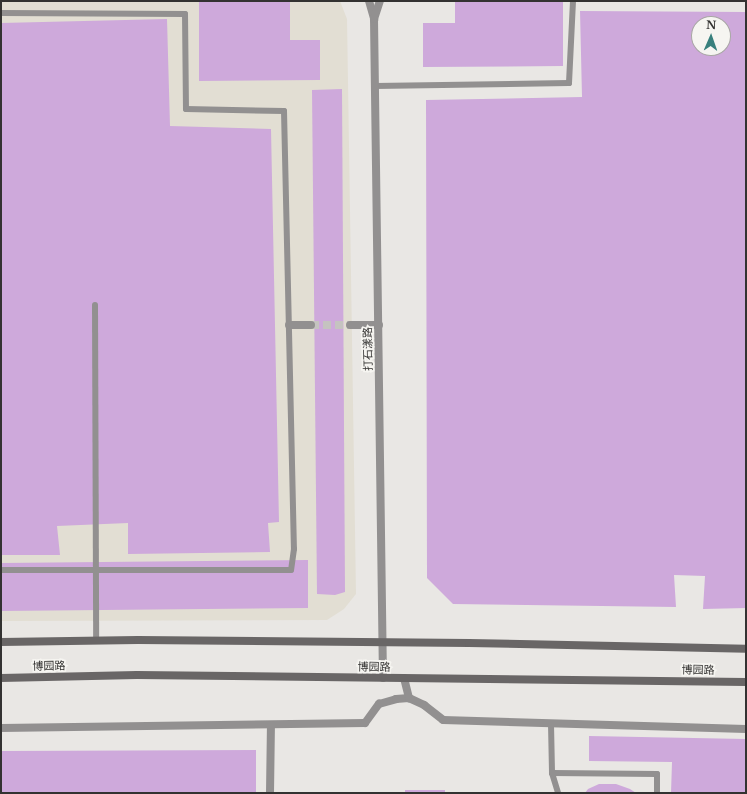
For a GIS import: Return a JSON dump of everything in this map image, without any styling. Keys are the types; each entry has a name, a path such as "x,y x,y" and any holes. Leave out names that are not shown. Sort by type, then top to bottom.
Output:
{"main road":[{"name":"博园路","path":"1,642 383,642 746,649"},
{"name":"博园路","path":"1,678 137,675 746,682"}],"street":[{"path":"369,1 374,19"},
{"path":"374,19 380,1"},
{"name":"打石漾路","path":"374,19 383,678"},
{"path":"289,325 311,325"},
{"path":"350,325 379,325"},
{"path":"404,678 409,698"},
{"path":"1,728 365,724 379,704 396,699 409,698 424,705 443,720 746,729"},
{"path":"270,793 271,725"}],"lane":[{"path":"375,86 569,83 573,1"},
{"path":"1,14 185,14 186,109 284,111 294,549 291,570 1,570"},
{"path":"95,305 96,641"},
{"path":"551,724 552,773 558,793"},
{"path":"552,773 657,774 657,793"}],"shaded area":[{"path":"1,1 340,1 347,19 356,594 344,609 327,620 1,621"}],"building":[{"path":"199,1 290,1 290,40 320,40 320,80 199,81"},
{"path":"455,1 563,1 563,66 423,67 423,23 455,23"},
{"path":"580,11 746,12 746,608 703,609 705,576 674,575 676,607 453,604 427,578 426,100 582,97"},
{"path":"167,19 170,126 271,129 279,522 268,523 270,552 128,554 128,523 57,526 60,555 1,555 1,23"},
{"path":"342,89 345,592 335,595 317,594 312,90"},
{"path":"308,560 308,608 1,611 1,563"},
{"path":"589,736 746,739 746,793 671,793 672,762 589,761"},
{"path":"256,750 256,793 1,793 1,751"},
{"path":"599,784 616,784 636,793 585,793 588,789"},
{"path":"405,790 445,790 445,793 405,793"}],"tunnel":[{"path":"311,325 350,325"}]}
